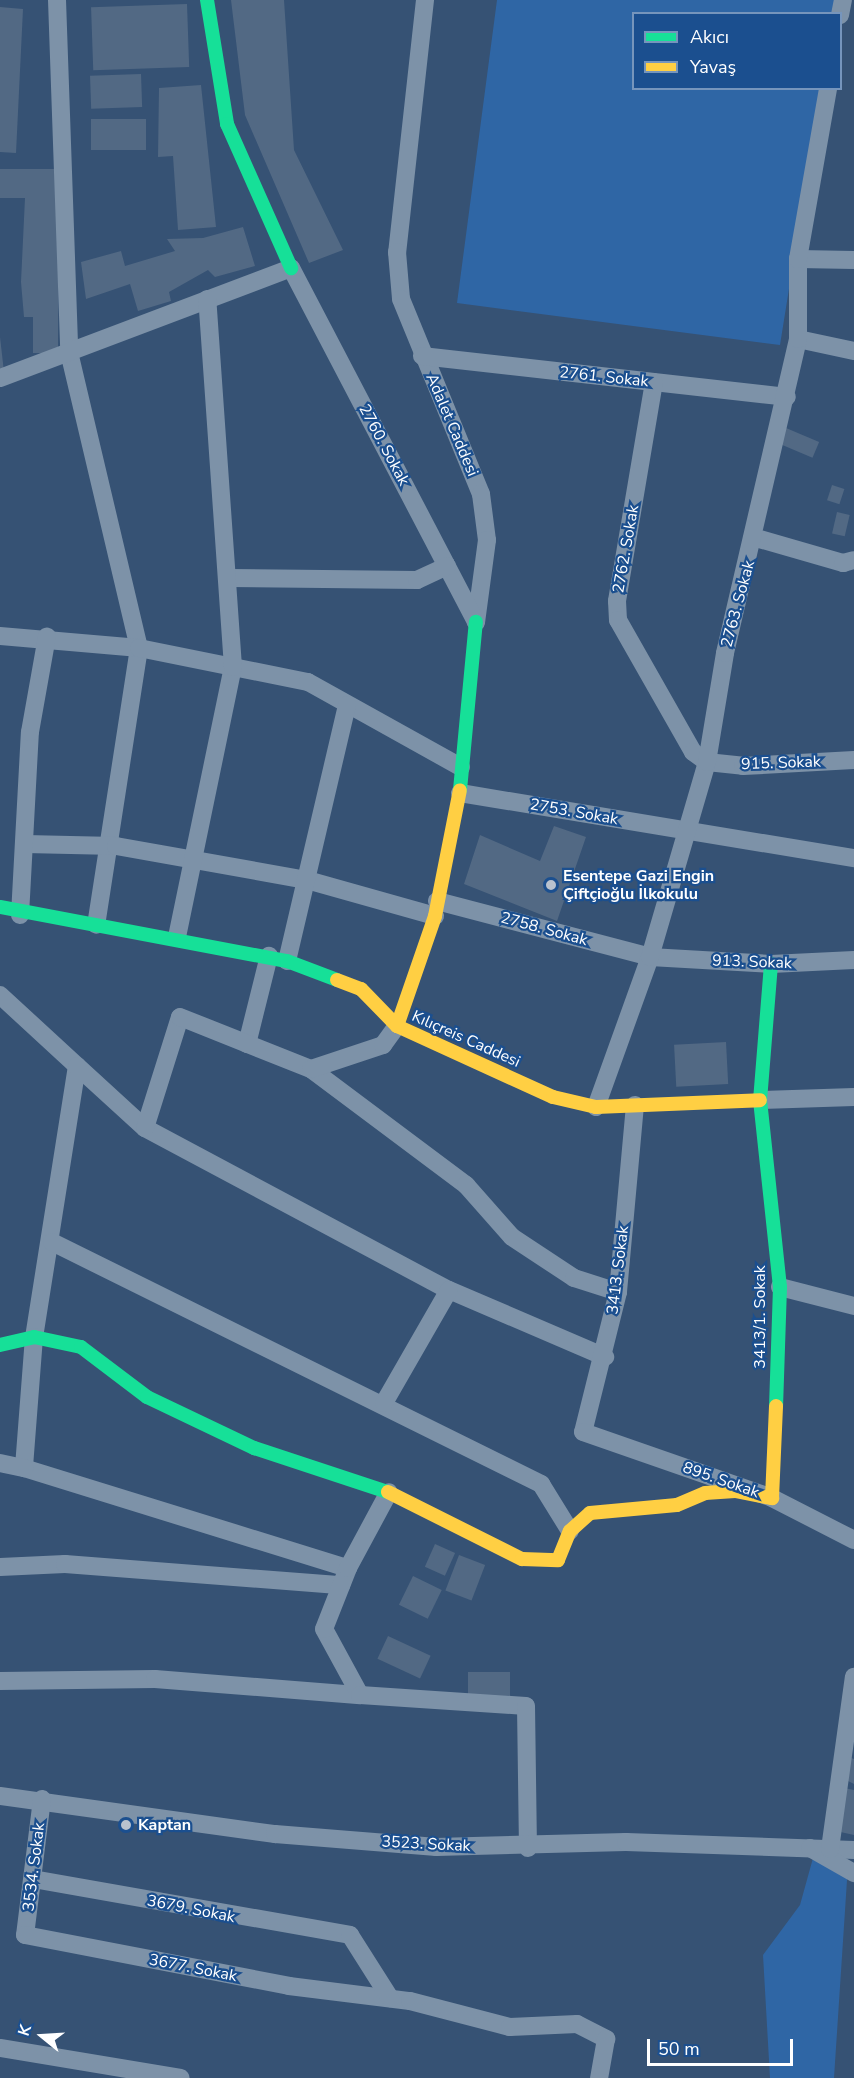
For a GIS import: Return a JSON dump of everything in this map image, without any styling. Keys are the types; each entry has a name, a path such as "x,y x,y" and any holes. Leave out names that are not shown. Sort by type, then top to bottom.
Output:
{"street":[{"path":"57,0 69,352 139,648 96,925"},
{"path":"0,378 291,268 227,124 207,0"},
{"name":"Adalet Caddesi","path":"397,1026 436,908 460,793 476,622 487,540 481,494 422,356 401,299 397,252 425,0"},
{"name":"2763. Sokak","path":"596,1107 650,957 707,762 725,653 756,538 798,339 798,259 828,90"},
{"path":"798,259 854,260"},
{"name":"2760. Sokak","path":"291,268 476,622"},
{"path":"177,938 233,667 229,578 207,299"},
{"path":"798,339 854,351"},
{"name":"2761. Sokak","path":"422,356 787,397"},
{"name":"2762. Sokak","path":"654,382 617,601 618,620 693,752 707,762"},
{"path":"756,538 843,563 854,560"},
{"path":"229,578 417,580 447,566"},
{"path":"0,636 47,637 139,648 308,682 461,767"},
{"path":"20,915 30,732 47,637"},
{"path":"287,962 347,705"},
{"name":"915. Sokak","path":"707,762 854,760"},
{"name":"2753. Sokak","path":"460,793 687,833 854,858"},
{"name":"2758. Sokak","path":"25,844 107,846 193,859 307,880 650,957"},
{"name":"Kılıçreis Caddesi","path":"0,907 20,915 177,938 269,956 287,962 362,989 397,1026 553,1096 596,1107 760,1100"},
{"path":"247,1044 269,956"},
{"name":"913. Sokak","path":"650,957 771,964 854,960"},
{"name":"3413/1. Sokak","path":"771,964 760,1100 780,1287 772,1498"},
{"path":"0,995 145,1128 449,1290 604,1358"},
{"path":"145,1128 180,1017 311,1069 466,1185 512,1237 574,1278 618,1292"},
{"path":"311,1069 383,1045 397,1026"},
{"path":"24,1468 34,1337 52,1242 77,1066"},
{"path":"760,1100 854,1097"},
{"name":"3413. Sokak","path":"583,1432 604,1358 618,1292 635,1105"},
{"path":"52,1242 384,1403 541,1484 570,1531"},
{"path":"780,1287 854,1306"},
{"path":"384,1403 449,1290"},
{"path":"0,1345 34,1337 81,1347 147,1397 254,1448 388,1492 522,1559 558,1560 570,1531 590,1513 677,1505 705,1493 735,1491 772,1498"},
{"name":"895. Sokak","path":"583,1432 772,1498 854,1540"},
{"path":"0,1463 24,1468 344,1576"},
{"path":"360,1695 324,1629 344,1576 388,1492"},
{"path":"0,1567 76,1565 344,1576"},
{"path":"830,1849 854,1677"},
{"path":"0,1681 155,1679 526,1706 528,1848"},
{"name":"3523. Sokak","path":"0,1796 42,1799 275,1834 528,1848 626,1842 854,1850"},
{"name":"3534. Sokak","path":"25,1935 42,1799"},
{"path":"809,1847 854,1873"},
{"name":"3679. Sokak","path":"33,1879 350,1935 390,1998"},
{"name":"3677. Sokak","path":"25,1935 362,1997 390,1998 510,2026 577,2024 606,2039 600,2072"},
{"path":"0,2048 180,2078"}],"shaded area":[{"path":"497,0 835,0 833,12 632,12 632,90 821,90 780,345 457,303"},
{"path":"813,1858 848,1865 834,2078 770,2078 763,1955 800,1905"}],"building":[{"path":"231,0 284,0 294,150 343,250 309,263 245,115"},
{"path":"187,4 189,67 93,70 91,7"},
{"path":"0,7 23,9 16,153 0,152"},
{"path":"141,74 142,107 91,109 90,76"},
{"path":"201,85 216,227 178,230 173,156 158,157 159,88"},
{"path":"91,119 146,119 146,150 91,150"},
{"path":"0,169 59,169 58,353 33,353 33,317 24,317 21,282 25,198 0,198"},
{"path":"243,227 255,266 215,277 208,270 169,292 171,301 138,311 130,284 86,299 81,262 121,251 125,266 175,251 167,239 203,238"},
{"path":"0,337 4,372 0,373"},
{"path":"786,428 819,442 812,458 779,444"},
{"path":"832,485 844,489 839,504 827,500"},
{"path":"837,512 850,515 845,536 832,533"},
{"path":"554,826 586,837 557,921 464,884 480,835 540,861"},
{"path":"726,1042 728,1084 676,1087 674,1045"},
{"path":"435,1544 455,1553 445,1576 425,1567"},
{"path":"459,1555 485,1565 472,1601 445,1590"},
{"path":"413,1576 442,1590 428,1619 399,1605"},
{"path":"388,1636 431,1656 420,1679 377,1659"},
{"path":"468,1672 510,1672 510,1696 468,1696"},
{"path":"846,1756 854,1759 854,1784 842,1778"},
{"path":"844,1788 854,1790 854,1835 836,1831"}],"traffic: fast":[{"path":"207,0 227,124 291,268"},
{"path":"460,790 476,622"},
{"path":"0,907 287,961 337,980"},
{"path":"771,964 760,1100 780,1287 776,1406"},
{"path":"0,1345 34,1337 81,1347 147,1397 254,1448 388,1492"}],"traffic: slow":[{"path":"397,1026 435,916 460,790"},
{"path":"337,980 361,989 397,1026 553,1097 596,1107 760,1100"},
{"path":"388,1492 522,1559 558,1560 570,1531 590,1513 677,1505 705,1493 735,1491 772,1498 776,1406"}],"place":[{"name":"Esentepe Gazi Engin Çiftçioğlu İlkokulu","path":"551,885"},
{"name":"Kaptan","path":"126,1825"}]}
